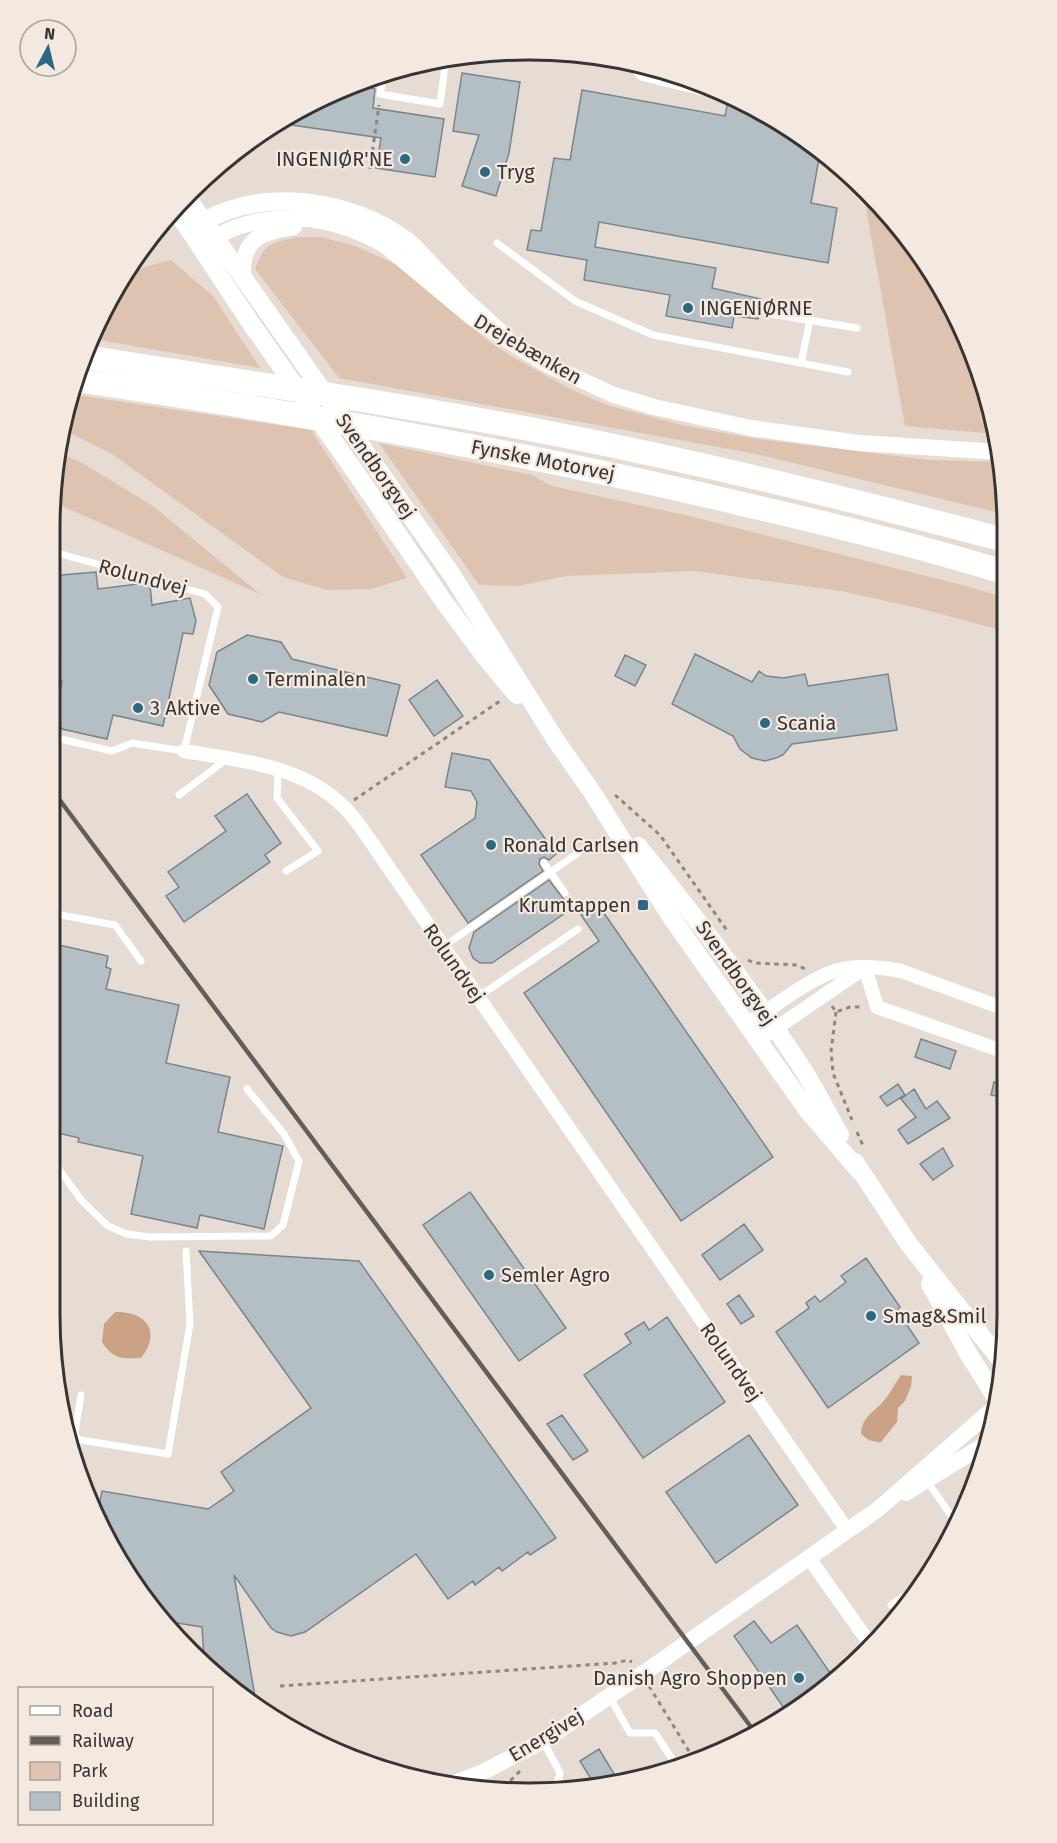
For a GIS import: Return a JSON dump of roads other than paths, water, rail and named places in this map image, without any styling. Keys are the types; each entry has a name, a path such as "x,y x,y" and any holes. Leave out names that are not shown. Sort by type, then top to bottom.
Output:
{"highway":[{"name":"Fynske Motorvej","path":"93,358 549,433 717,468 997,538"},
{"name":"Fynske Motorvej","path":"84,381 355,424 543,459 805,519 997,570"}],"main road":[{"path":"194,227 230,210 258,204 286,202 314,204 369,218 412,245 463,299 505,337"},
{"name":"Svendborgvej","path":"189,206 194,227"},
{"name":"Svendborgvej","path":"181,214 194,227 252,325 448,607 484,657 557,742"},
{"name":"Svendborgvej","path":"194,227 215,237 389,483 452,575 669,914 808,1111 860,1173 908,1243 995,1353"},
{"name":"Svendborgvej","path":"590,789 689,908 764,1013 805,1073 860,1173"},
{"name":"Svendborgvej","path":"908,1243 968,1353 991,1390"}],"street":[{"name":"Drejebænken","path":"215,237 232,228 260,221 306,217 337,224 371,237 403,258 475,320 546,364 614,395 654,407 751,428 859,443 990,451"},
{"path":"243,278 246,251 258,237 276,230 302,226 371,237"},
{"name":"Rolundvej","path":"184,751 290,773 322,789 344,806 847,1530"},
{"path":"759,1040 865,967"},
{"path":"865,967 877,1006 997,1049"},
{"path":"747,1023 836,970 865,967 901,971 997,1006"},
{"name":"Energivej","path":"924,1477 986,1416"},
{"name":"Energivej","path":"466,1779 543,1741 924,1477 977,1448"},
{"path":"808,1558 866,1639"}],"lane":[{"path":"382,84 380,94 440,104 445,68"},
{"path":"638,73 641,77 688,88"},
{"path":"497,243 575,301 653,334 848,372"},
{"path":"771,314 857,328"},
{"path":"801,363 810,320"},
{"name":"Rolundvej","path":"60,554 205,594 218,608 184,751"},
{"path":"60,739 112,751 132,743 184,751"},
{"path":"178,795 227,759"},
{"path":"278,770 277,798 318,851 286,871"},
{"path":"443,947 578,853"},
{"path":"544,863 565,893"},
{"path":"60,915 115,925 141,961"},
{"path":"478,998 578,928"},
{"path":"60,1170 82,1201 108,1226 127,1234 150,1237 271,1236 283,1225 299,1161 284,1134 247,1089"},
{"path":"78,1443 168,1454 190,1324 186,1251"},
{"path":"74,1429 81,1395"},
{"path":"924,1477 952,1516"},
{"path":"891,1605 901,1598"},
{"path":"609,1695 630,1733 655,1733 672,1760"},
{"path":"543,1741 560,1773 558,1782"}],"railway":[{"path":"60,800 751,1727"}],"place":[{"name":"INGENIØR'NE","path":"405,159"},
{"name":"Tryg","path":"485,172"},
{"name":"INGENIØRNE","path":"688,308"},
{"name":"Terminalen","path":"253,679"},
{"name":"3 Aktive","path":"138,708"},
{"name":"Scania","path":"765,723"},
{"name":"Ronald Carlsen","path":"491,845"},
{"name":"Krumtappen","path":"643,905"},
{"name":"Semler Agro","path":"489,1275"},
{"name":"Smag&Smil","path":"871,1316"},
{"name":"Danish Agro Shoppen","path":"799,1678"}]}
